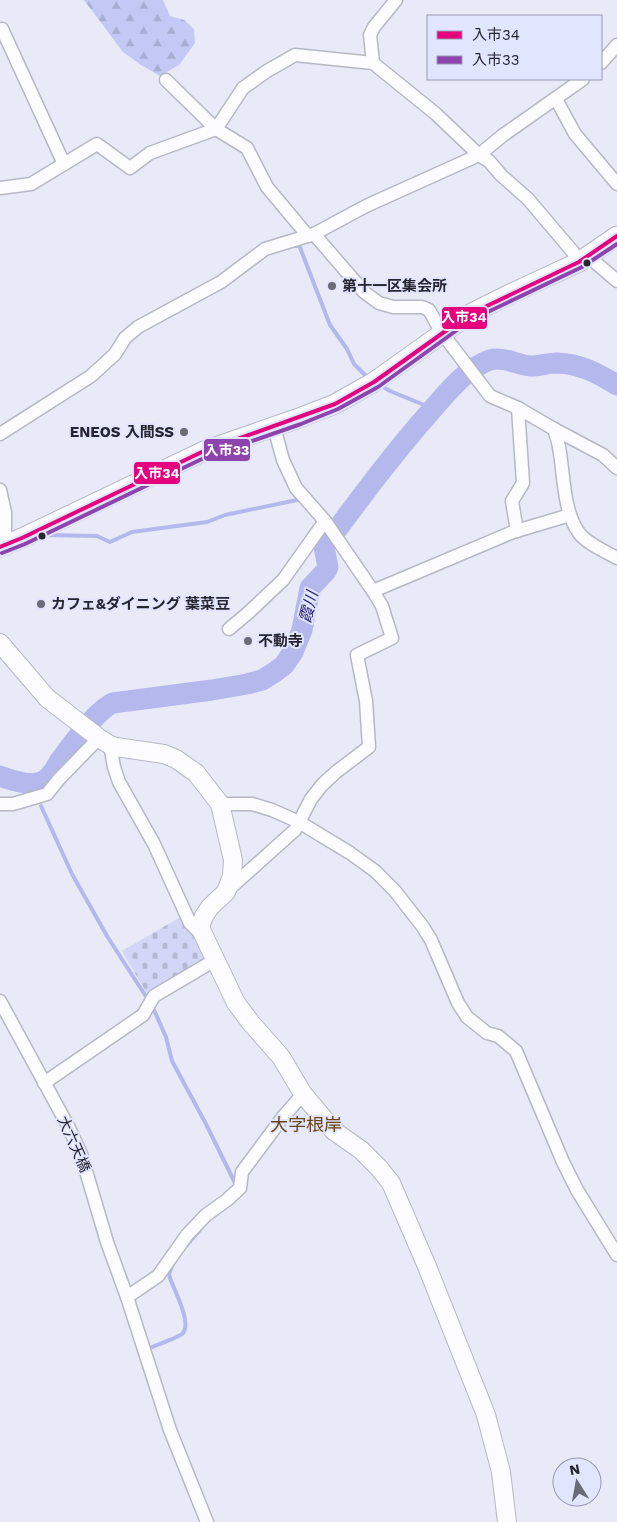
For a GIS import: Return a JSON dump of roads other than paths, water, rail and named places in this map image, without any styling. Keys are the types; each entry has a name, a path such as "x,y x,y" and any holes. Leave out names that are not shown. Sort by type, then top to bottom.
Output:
{"main road":[{"path":"3,546 204,451 335,404 366,387 442,333 486,306 584,259 617,236"}],"street":[{"path":"373,63 370,35 374,27 396,0"},
{"path":"2,28 64,164"},
{"path":"602,62 617,45"},
{"path":"0,188 31,184 97,144 130,168 150,153 216,129 243,88 267,71 295,56 373,63 436,114 479,155 489,162 528,199 573,252 617,281"},
{"path":"166,80 216,129 247,148 267,186 364,292 379,303 393,307 422,307 429,310 442,333 490,396 518,408 603,455 617,468"},
{"path":"0,434 92,376 116,354 126,338 138,327 221,282 265,249 311,235 366,206 479,155 502,136 582,80"},
{"path":"556,99 575,134 617,184"},
{"path":"517,531 512,501 523,483 518,408"},
{"path":"274,427 283,460 296,488 327,523 373,591 382,606 392,638 357,655 366,701 369,747 322,785 311,799 295,830 210,907 200,926 236,1003 281,1057 303,1094 334,1131 361,1150 391,1183 486,1414 501,1472 507,1522"},
{"path":"554,429 559,447 570,516 578,533 617,558"},
{"path":"0,490 5,512 3,546"},
{"path":"373,591 517,531 570,516"},
{"path":"229,629 282,580 327,523"},
{"path":"0,643 47,698 101,739 126,749 142,750 176,758 196,773 220,804 233,860 232,876 226,892"},
{"path":"0,804 13,804 47,794 59,779 101,739"},
{"path":"101,739 119,782 154,844 190,923 204,936"},
{"path":"220,804 252,804 272,810 298,822 350,853 375,871 394,890 431,940 458,1003 467,1017 486,1033 498,1036 516,1051 563,1162 577,1190 617,1255"},
{"path":"44,1083 143,1015 154,996 215,960"},
{"name":"大六天橋","path":"0,1001 68,1126 81,1154 107,1242 170,1430 207,1522"},
{"path":"127,1297 158,1276 187,1235 206,1215 240,1188 242,1172 283,1116 303,1094"}],"waterway":[{"path":"295,246 299,245 330,325 347,349 354,364 368,378"},
{"name":"霞川","path":"0,776 26,783 44,781 52,774 70,747 91,721 113,703 247,684 262,680 284,665 293,652 302,630 310,588 328,567 324,547 416,428 450,390 473,369 495,359 531,366 554,363 566,364 588,370 617,385"},
{"path":"380,385 434,409"},
{"path":"46,535 97,536 110,542 132,532 207,522 225,515 297,500"},
{"name":"霞川","path":"30,782 33,788"},
{"path":"41,806 72,874 107,936 145,995"},
{"path":"154,1010 166,1037 172,1061 236,1185"},
{"path":"186,1246 200,1230"},
{"path":"152,1347 180,1336 185,1329 182,1307 169,1274 172,1266"}],"place":[{"name":"第十一区集会所","path":"332,286"},
{"name":"ENEOS 入間SS","path":"184,432"},
{"name":"カフェ&ダイニング 葉菜豆","path":"41,604"},
{"name":"不動寺","path":"248,641"}],"district":[{"name":"大字根岸","path":"306,1125"}]}
